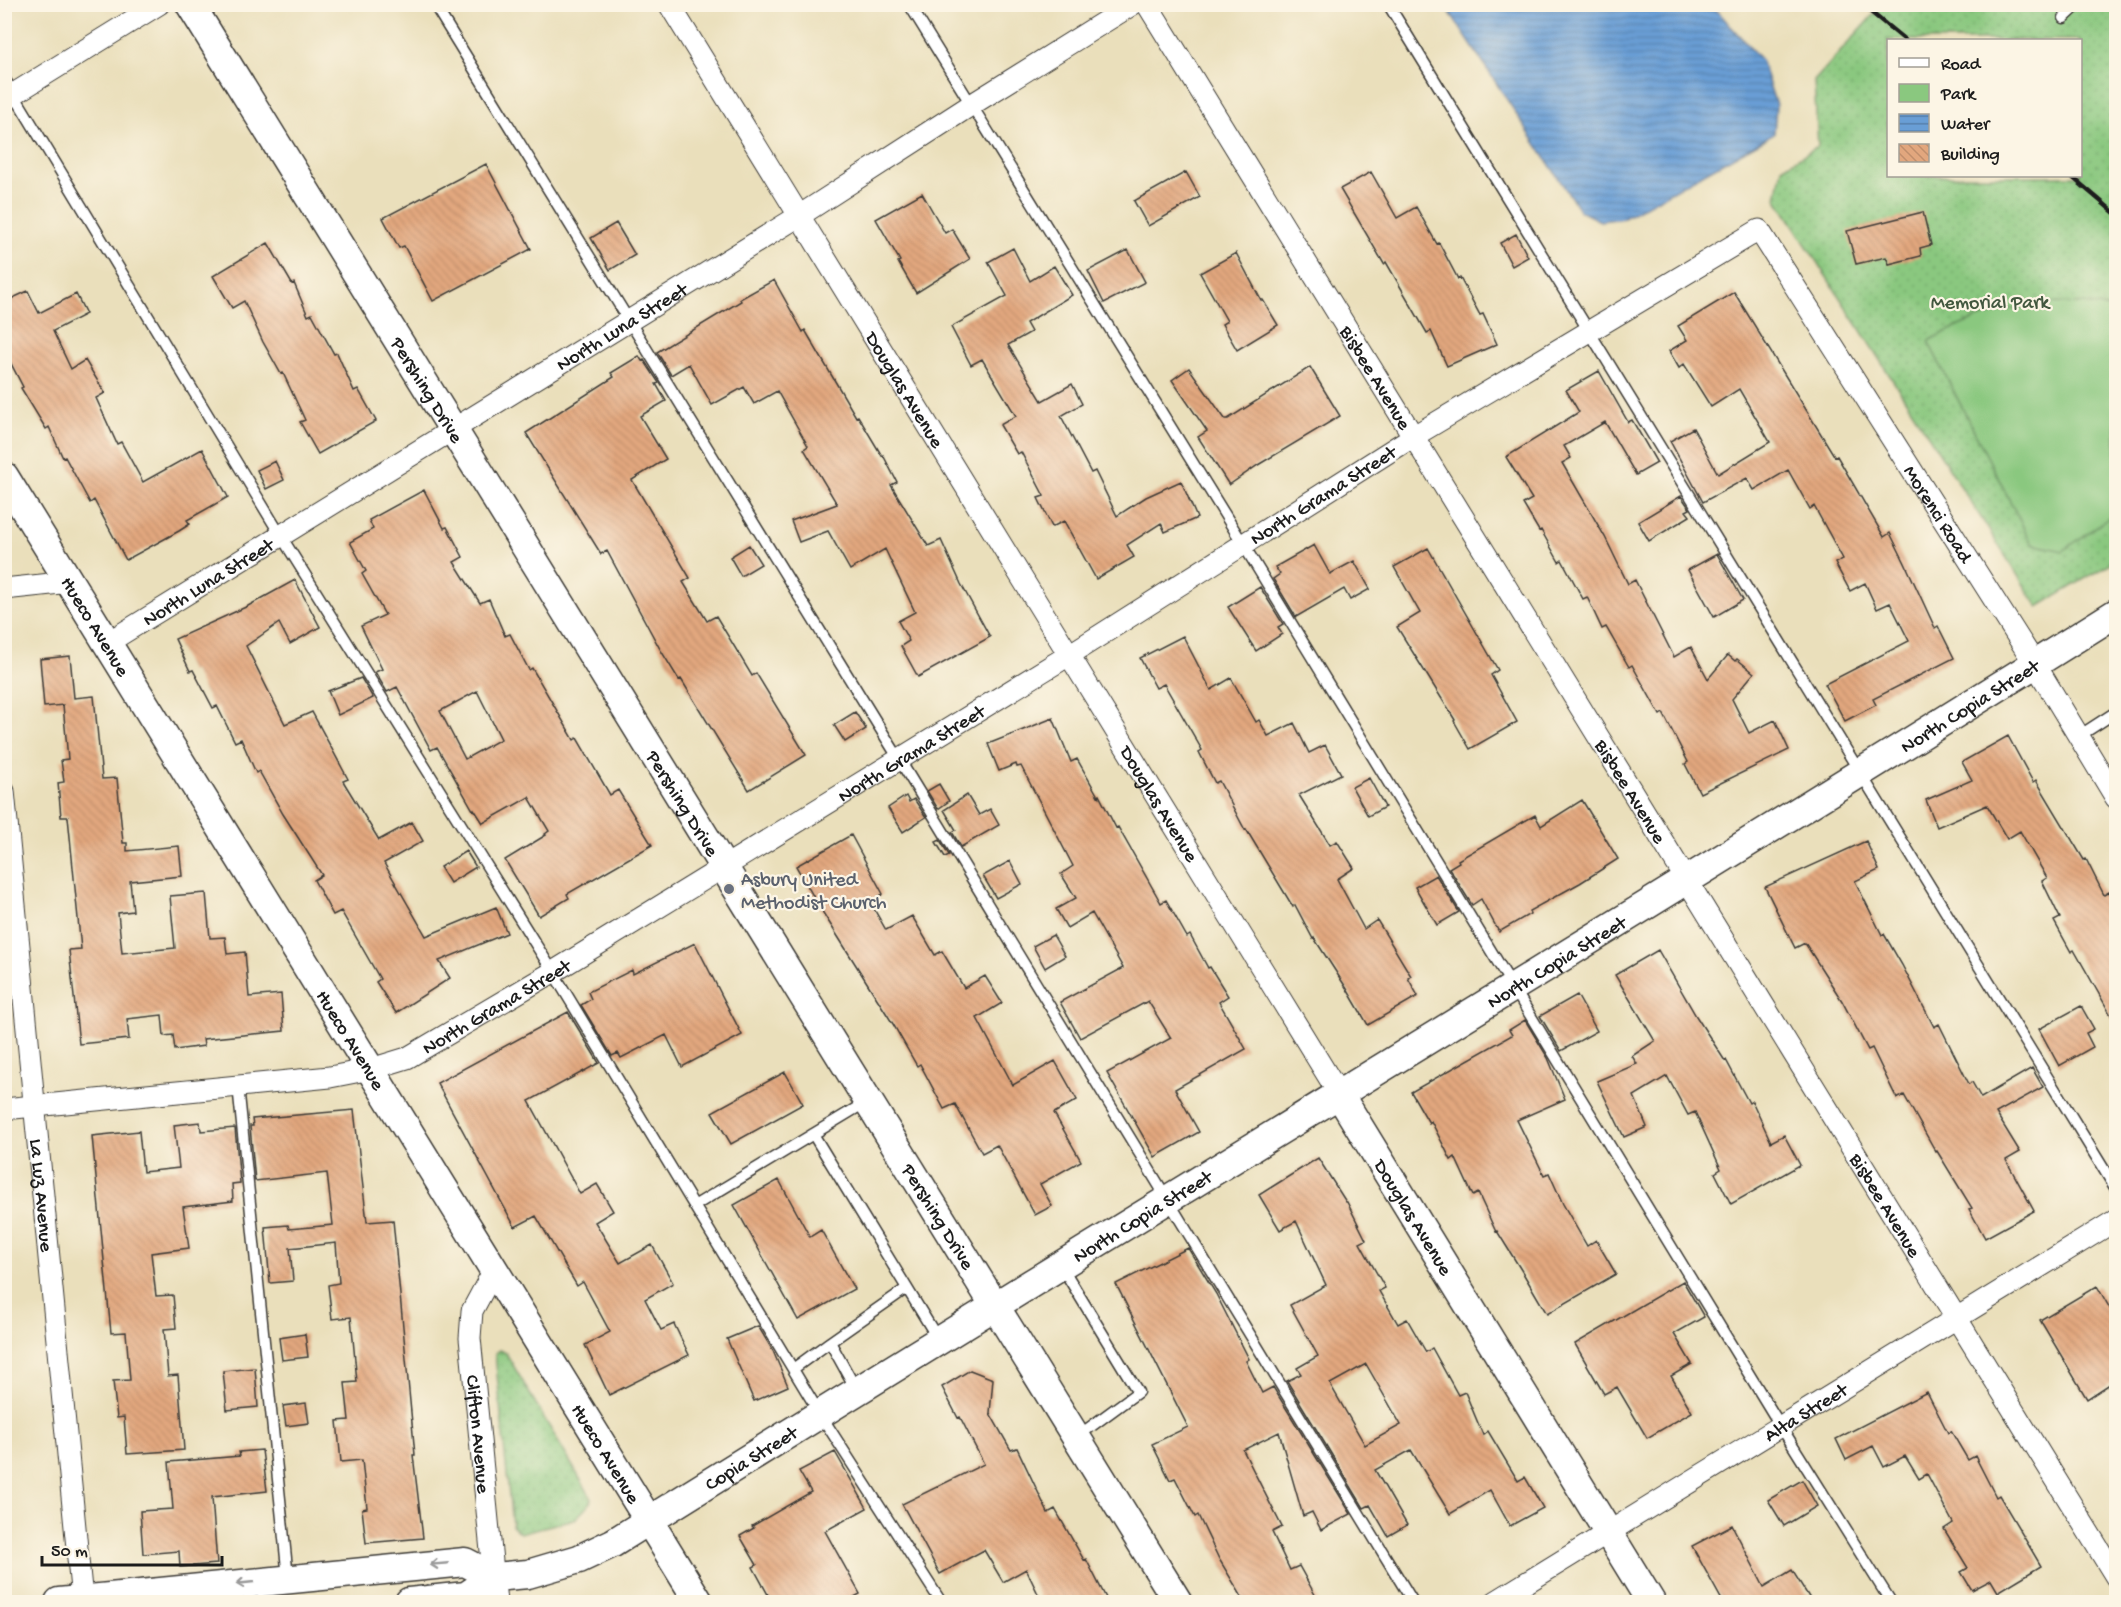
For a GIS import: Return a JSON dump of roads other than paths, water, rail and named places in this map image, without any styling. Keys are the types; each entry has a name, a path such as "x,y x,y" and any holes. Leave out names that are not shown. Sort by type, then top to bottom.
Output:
{"main road":[{"name":"Pershing Drive","path":"190,4 1178,1602"},
{"name":"Hueco Avenue","path":"4,476 699,1602"},
{"name":"North Copia Street","path":"995,1305 2116,613"},
{"name":"Douglas Avenue","path":"1339,1094 1651,1602"},
{"name":"Copia Street","path":"409,1602 466,1596 495,1590 528,1574 579,1559 613,1543 995,1305"},
{"path":"71,1601 465,1562 495,1590"}],"street":[{"path":"8,90 159,4"},
{"name":"Douglas Avenue","path":"669,4 1339,1094"},
{"name":"North Luna Street","path":"107,643 629,322 1133,4"},
{"name":"Bisbee Avenue","path":"1147,4 2116,1577"},
{"name":"North Grama Street","path":"4,1109 330,1077 371,1069 407,1058 553,972 1069,655 1414,436 1759,230"},
{"name":"Morenci Road","path":"1759,230 2035,664 2116,798"},
{"path":"4,590 70,582"},
{"name":"La Luz Avenue","path":"4,791 34,1106 71,1601"},
{"name":"Alta Street","path":"1495,1602 2116,1220"},
{"name":"Clifton Avenue","path":"494,1270 472,1311 470,1338 495,1590"}],"lane":[{"path":"434,4 899,759 1413,1602"},
{"path":"909,4 1243,544 1780,1425 1891,1602"},
{"path":"1388,4 2116,1189"},
{"path":"2064,18 2079,4"},
{"path":"8,90 281,536 553,972 820,1413 941,1602"},
{"path":"2079,736 2116,712"},
{"path":"238,1085 288,1578"},
{"path":"694,1206 868,1101"},
{"path":"813,1134 939,1340"},
{"path":"1061,1264 1138,1392 1076,1437"},
{"path":"793,1369 907,1288"},
{"path":"830,1342 857,1391"}],"water":[{"path":"1445,5 1712,5 1761,60 1776,105 1774,134 1624,218 1600,221 1580,211"}],"railway":[{"path":"1861,4 1904,39"},
{"path":"2072,177 2116,214"}],"place":[{"name":"Asbury United Methodist Church","path":"729,889"}],"park label":[{"name":"Memorial Park","path":"1990,301"}]}
